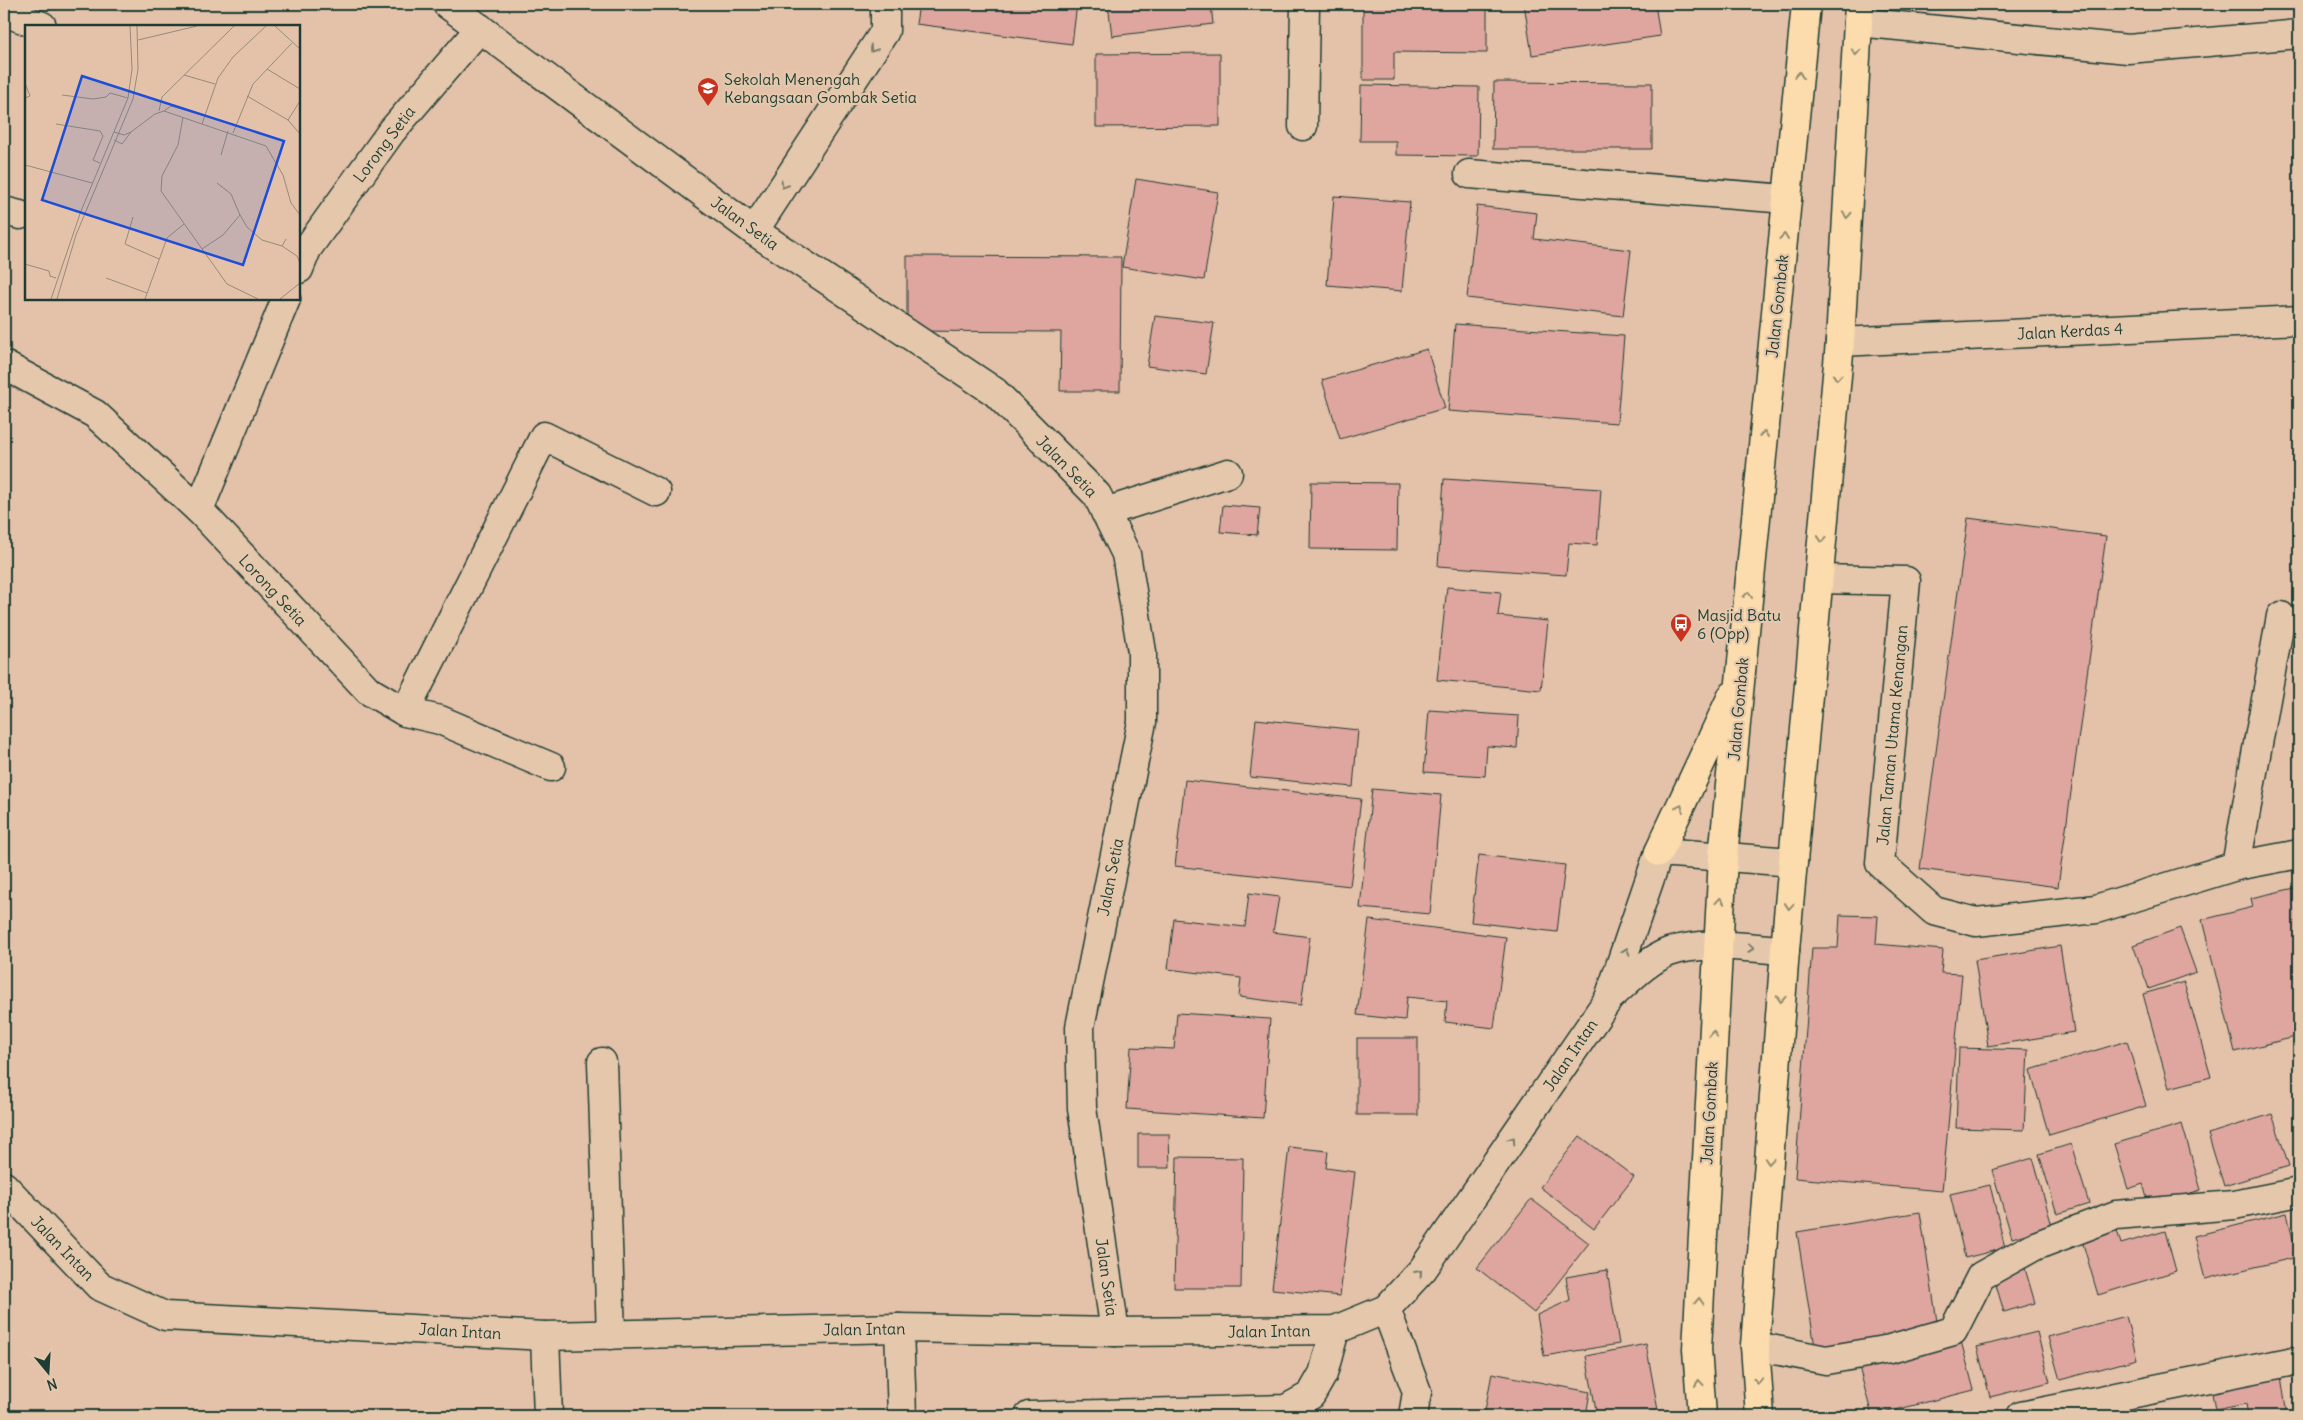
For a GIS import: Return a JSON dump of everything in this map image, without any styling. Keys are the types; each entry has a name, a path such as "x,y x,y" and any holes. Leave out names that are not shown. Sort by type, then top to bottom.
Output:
{"main road":[{"name":"Jalan Gombak","path":"1702,1416 1697,1350 1723,856 1806,4"},
{"path":"1760,1416 1756,1346 1785,950 1840,342 1858,13"},
{"path":"1659,852 1740,679"}],"street":[{"name":"Jalan Setia","path":"447,4 754,231 995,392 1097,495 1126,554 1142,652 1142,722 1080,1027 1082,1108 1115,1332"},
{"path":"754,231 885,31 885,4"},
{"path":"1303,126 1305,4"},
{"path":"4,12 39,25"},
{"path":"1858,13 2128,49 2299,34"},
{"name":"Lorong Setia","path":"300,266 307,249 391,132 480,28"},
{"path":"1469,174 1787,199"},
{"path":"199,510 286,300"},
{"name":"Jalan Kerdas 4","path":"1840,342 2299,320"},
{"name":"Lorong Setia","path":"4,365 96,414 199,510 369,691 405,712 440,720 551,768"},
{"path":"405,712 544,436 656,492"},
{"path":"1105,512 1228,473"},
{"name":"Jalan Taman Utama Kenangan","path":"1818,579 1906,581 1880,863 1934,911 1976,922 2096,909 2236,866 2299,854"},
{"path":"2236,866 2281,616"},
{"path":"1659,852 1793,862"},
{"name":"Jalan Intan","path":"1610,997 1659,852"},
{"name":"Jalan Intan","path":"4,1186 99,1286 165,1316 545,1336 899,1328 1115,1332 1335,1330 1386,1309 1423,1269 1610,997 1643,969 1668,952 1690,948 1717,946 1785,950"},
{"path":"602,1062 611,1334"},
{"path":"1756,1346 1826,1360 1890,1349 1953,1331 1981,1276 2035,1246 2116,1215 2234,1205 2299,1192"},
{"path":"1386,1309 1417,1392 1413,1416"},
{"path":"899,1328 902,1416"},
{"path":"1029,1416 1286,1409 1311,1395 1323,1374 1335,1330"},
{"path":"545,1336 548,1416"},
{"path":"2020,1416 2299,1360"}],"building":[{"path":"919,4 1077,4 1072,44 916,24"},
{"path":"1108,4 1211,4 1213,24 1112,36"},
{"path":"1363,4 1487,4 1487,53 1394,52 1394,80 1363,80"},
{"path":"1524,4 1655,4 1660,36 1532,55"},
{"path":"1220,53 1220,126 1096,127 1096,54"},
{"path":"1494,82 1652,83 1652,149 1493,149"},
{"path":"1361,85 1479,87 1478,156 1396,155 1396,141 1360,141"},
{"path":"1136,179 1218,192 1204,280 1122,267"},
{"path":"1334,196 1410,202 1402,291 1327,285"},
{"path":"1477,206 1537,213 1534,239 1631,250 1623,316 1467,298"},
{"path":"907,256 1121,257 1120,391 1060,391 1061,332 907,331"},
{"path":"1155,316 1214,323 1206,374 1147,366"},
{"path":"1455,324 1624,336 1617,423 1448,411"},
{"path":"1427,349 1445,408 1340,439 1322,380"},
{"path":"1444,479 1601,489 1597,545 1569,543 1566,575 1438,566"},
{"path":"1311,482 1398,483 1397,550 1310,549"},
{"path":"1223,505 1260,508 1257,535 1220,532"},
{"path":"1968,518 2106,536 2058,887 1920,869"},
{"path":"1447,587 1501,592 1498,616 1548,621 1541,690 1437,680"},
{"path":"1429,710 1519,716 1517,748 1487,746 1485,776 1424,772"},
{"path":"1256,719 1358,730 1353,787 1250,777"},
{"path":"1185,780 1361,799 1350,886 1175,866"},
{"path":"1372,789 1441,795 1430,914 1360,908"},
{"path":"1479,855 1565,865 1557,932 1471,922"},
{"path":"2299,887 2299,1036 2235,1052 2202,920 2253,907 2251,898"},
{"path":"1249,893 1279,897 1273,932 1310,937 1301,1005 1239,997 1241,978 1168,969 1174,919 1245,927"},
{"path":"1840,915 1878,916 1876,944 1943,950 1941,973 1962,974 1942,1191 1795,1178 1812,948 1838,948"},
{"path":"1369,920 1506,937 1494,1028 1445,1022 1447,1001 1407,997 1405,1020 1357,1015"},
{"path":"2180,928 2196,972 2149,989 2133,945"},
{"path":"2060,946 2074,1032 1988,1046 1975,960"},
{"path":"2184,982 2211,1077 2169,1088 2143,994"},
{"path":"1177,1013 1270,1019 1263,1118 1127,1109 1131,1047 1174,1049"},
{"path":"1357,1038 1418,1038 1418,1115 1357,1115"},
{"path":"2127,1041 2146,1106 2049,1135 2030,1070"},
{"path":"1959,1048 2028,1050 2024,1130 1956,1128"},
{"path":"2272,1114 2289,1166 2224,1186 2208,1134"},
{"path":"2182,1124 2201,1190 2149,1205 2143,1184 2128,1189 2114,1144"},
{"path":"1138,1134 1169,1134 1170,1168 1138,1168"},
{"path":"1580,1136 1634,1177 1594,1229 1540,1187"},
{"path":"2071,1144 2089,1204 2057,1214 2039,1154"},
{"path":"1289,1147 1328,1151 1326,1168 1355,1172 1340,1296 1272,1289"},
{"path":"1177,1157 1243,1158 1241,1288 1174,1288"},
{"path":"2033,1158 2052,1226 2012,1238 1992,1170"},
{"path":"1990,1185 2005,1248 1965,1258 1950,1194"},
{"path":"1531,1199 1589,1243 1534,1313 1477,1268"},
{"path":"1920,1212 1938,1328 1815,1347 1797,1232"},
{"path":"2287,1213 2297,1257 2205,1279 2194,1236"},
{"path":"2116,1227 2121,1244 2165,1231 2176,1271 2098,1295 2081,1237"},
{"path":"2024,1265 2035,1303 2004,1312 1993,1275"},
{"path":"1607,1270 1619,1344 1544,1356 1537,1315 1570,1300 1566,1277"},
{"path":"2126,1316 2137,1359 2060,1380 2048,1337"},
{"path":"2037,1332 2050,1382 1990,1397 1977,1347"},
{"path":"1961,1341 1974,1390 1872,1416 1859,1367"},
{"path":"1646,1344 1659,1416 1597,1416 1586,1356"},
{"path":"1492,1373 1590,1392 1586,1416 1484,1416"},
{"path":"2281,1376 2287,1416 2248,1416 2246,1404 2215,1410 2211,1387"}],"place":[{"name":"Sekolah Menengah Kebangsaan Gombak Setia","path":"708,107"},
{"name":"Masjid Batu 6 (Opp)","path":"1681,643"}]}
